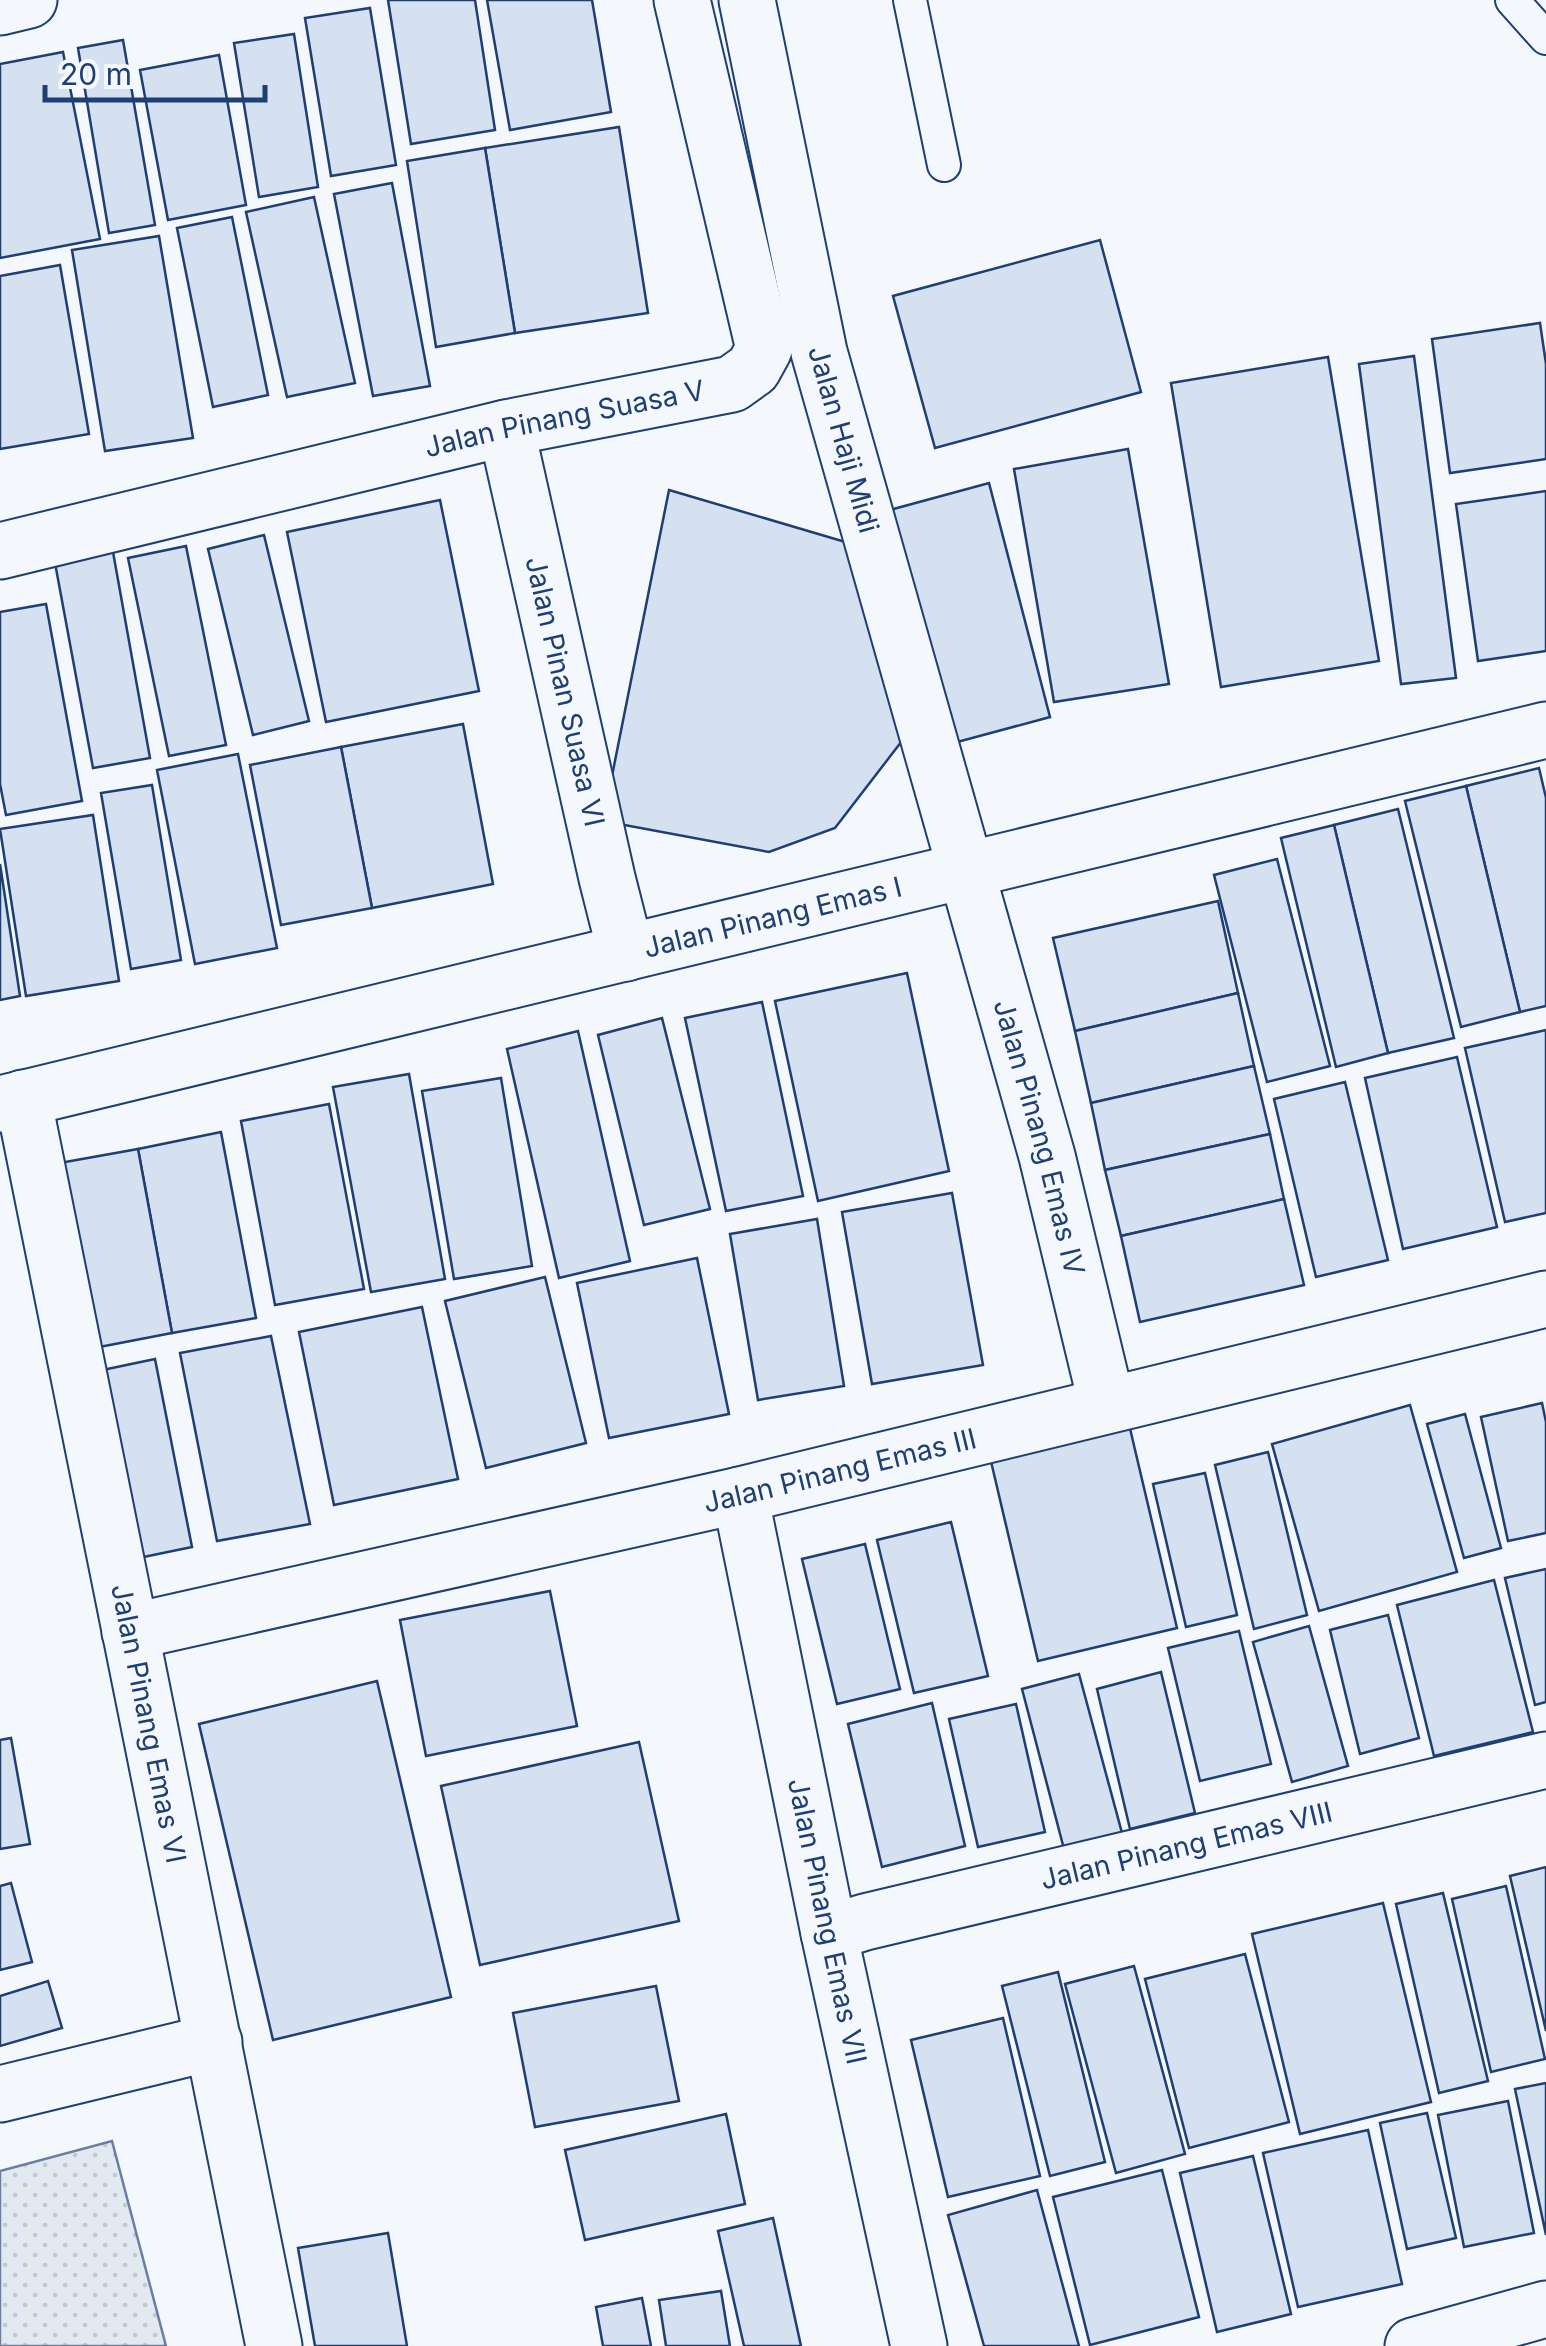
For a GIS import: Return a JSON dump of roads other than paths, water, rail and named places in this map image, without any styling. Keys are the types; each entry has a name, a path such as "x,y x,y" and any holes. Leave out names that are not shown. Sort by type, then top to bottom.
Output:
{"street":[{"path":"0,7 29,0"},
{"name":"Jalan Pinang Suasa V","path":"0,550 506,428 732,384 753,369 764,349 682,0"},
{"name":"Jalan Haji Midi","path":"747,0 820,352 966,872"},
{"name":"Jalan Pinan Suasa VI","path":"506,428 626,953"},
{"name":"Jalan Pinang Emas I","path":"12,1101 1546,730"},
{"name":"Jalan Pinang Emas IV","path":"966,872 1047,1156 1106,1405"},
{"name":"Jalan Pinang Emas VI","path":"12,1101 130,1632 274,2346"},
{"name":"Jalan Pinang Emas III","path":"130,1632 740,1495 1546,1300"},
{"name":"Jalan Pinang Emas VII","path":"740,1495 829,1933 919,2346"},
{"name":"Jalan Pinang Emas VIII","path":"829,1933 1546,1760"},
{"path":"0,2094 214,2042"},
{"path":"1413,2346 1546,2310"}],"lane":[{"path":"910,0 944,164"},
{"path":"1512,0 1546,38"}]}
